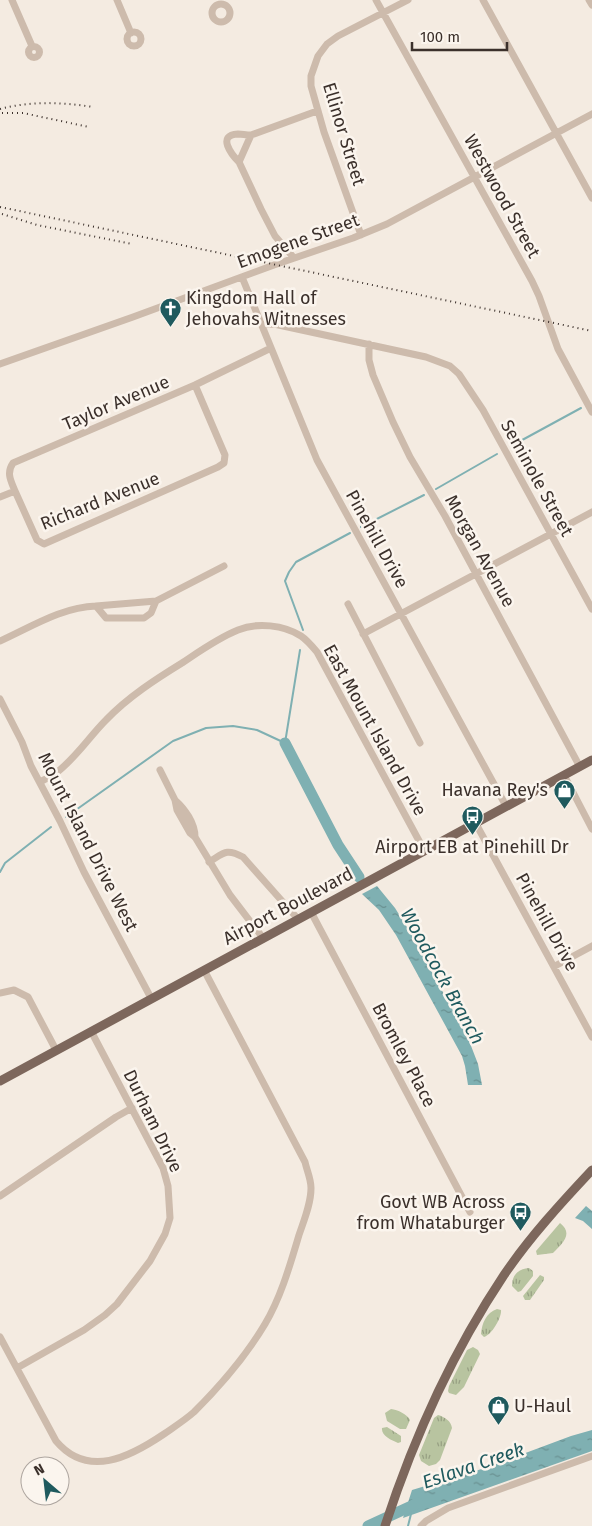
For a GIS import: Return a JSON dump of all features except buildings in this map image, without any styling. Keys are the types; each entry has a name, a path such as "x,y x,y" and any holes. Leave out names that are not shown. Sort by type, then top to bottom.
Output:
{"main road":[{"name":"Airport Boulevard","path":"0,1080 592,760"},
{"path":"385,1526 393,1500 424,1422 446,1374 475,1320 505,1274 547,1219 592,1170"}],"street":[{"path":"12,0 32,46"},
{"path":"117,0 131,33"},
{"name":"Westwood Street","path":"376,0 536,289 558,349 592,412"},
{"path":"383,13 408,0"},
{"path":"483,0 592,198"},
{"path":"589,0 592,5"},
{"name":"Ellinor Street","path":"362,235 345,193 317,110 311,76 318,56 327,44 338,36 383,13"},
{"path":"294,258 275,236 260,210 239,162 228,148 227,143 232,135 251,135 317,110"},
{"name":"Emogene Street","path":"0,364 362,235 387,224 592,114"},
{"path":"239,162 251,135"},
{"name":"Pinehill Drive","path":"242,277 317,460 506,806"},
{"path":"262,325 274,324 369,344"},
{"name":"Seminole Street","path":"369,344 426,357 450,366 459,374 483,410 592,609"},
{"name":"Morgan Avenue","path":"369,344 369,360 373,375 410,457 445,516 580,766"},
{"name":"Taylor Avenue","path":"15,491 9,476 9,469 13,463 196,385 271,348"},
{"name":"Richard Avenue","path":"15,491 37,540 44,544 218,467 224,463 225,455 196,385"},
{"path":"0,497 15,491"},
{"path":"363,634 592,512"},
{"path":"0,641 67,610 85,606 156,601 224,566"},
{"path":"96,606 106,618 144,618 151,613 156,601"},
{"path":"348,604 420,743"},
{"name":"East Mount Island Drive","path":"40,782 55,774 69,762 106,720 156,679 240,629 262,625 274,627 293,632 302,637 317,652 424,850"},
{"name":"Mount Island Drive West","path":"0,699 84,872 152,998"},
{"path":"160,770 175,800 177,810 190,834 196,837 230,895 263,938"},
{"path":"564,776 592,829"},
{"name":"Pinehill Drive","path":"475,822 592,1037"},
{"path":"209,862 228,852 234,852 243,857 298,919"},
{"name":"Bromley Place","path":"311,912 470,1212"},
{"path":"554,966 592,946"},
{"path":"0,1337 56,1441 72,1456 83,1460 106,1461 118,1460 149,1444 193,1413 244,1355 266,1322 284,1284 308,1207 311,1188 310,1176 204,970"},
{"path":"0,993 14,990 28,997 56,1050"},
{"name":"Durham Drive","path":"17,1368 84,1330 117,1304 150,1261 165,1234 170,1218 168,1186 163,1168 91,1031"},
{"path":"0,1196 132,1108"},
{"path":"421,1526 430,1518 448,1508 592,1456"}],"green space":[{"path":"560,1223 566,1231 563,1242 553,1253 537,1255 536,1251"},
{"path":"529,1268 533,1271 533,1276 521,1291 518,1292 512,1286 514,1276 519,1271"},
{"path":"540,1275 544,1277 544,1280 530,1300 525,1300 523,1296"},
{"path":"497,1309 501,1310 498,1321 490,1333 484,1337 481,1334 482,1326 487,1316"},
{"path":"473,1347 480,1354 464,1387 456,1395 449,1393 449,1386 467,1350"},
{"path":"391,1409 397,1410 409,1418 406,1429 400,1429 387,1421 385,1413"},
{"path":"438,1415 447,1420 452,1428 440,1460 436,1464 429,1466 421,1461 419,1455 434,1418"},
{"path":"387,1427 401,1436 401,1442 398,1443 390,1439 383,1433 382,1428"}],"water":[{"path":"377,886 395,908 410,932 468,1038 478,1064 482,1085 468,1085 462,1056 396,935 379,910 362,894"},
{"path":"586,1206 592,1211 592,1229 583,1221 575,1218"},
{"path":"592,1430 592,1451 403,1518 412,1490 485,1468"}],"waterway":[{"path":"513,445 581,408"},
{"path":"436,489 497,454"},
{"path":"361,527 424,495"},
{"path":"303,630 285,581 289,572 296,562 350,533"},
{"path":"66,817 173,741 206,728 233,726 257,730 285,743 300,650"},
{"name":"Woodcock Branch","path":"285,743 338,845 359,877"},
{"path":"0,872 5,863 51,827"},
{"name":"Eslava Creek","path":"368,1526 418,1503"},
{"path":"408,1526 411,1514"}],"railway":[{"path":"0,109 46,103 93,107"},
{"path":"2,113 23,113 89,127"},
{"path":"0,207 592,331"},
{"path":"2,214 37,225 132,244"}],"place":[{"name":"Kingdom Hall of Jehovahs Witnesses","path":"170,327"},
{"name":"Havana Rey's","path":"564,809"},
{"name":"Airport EB at Pinehill Dr","path":"472,836"},
{"name":"Govt WB Across from Whataburger","path":"521,1231"},
{"name":"U-Haul","path":"498,1425"}]}
